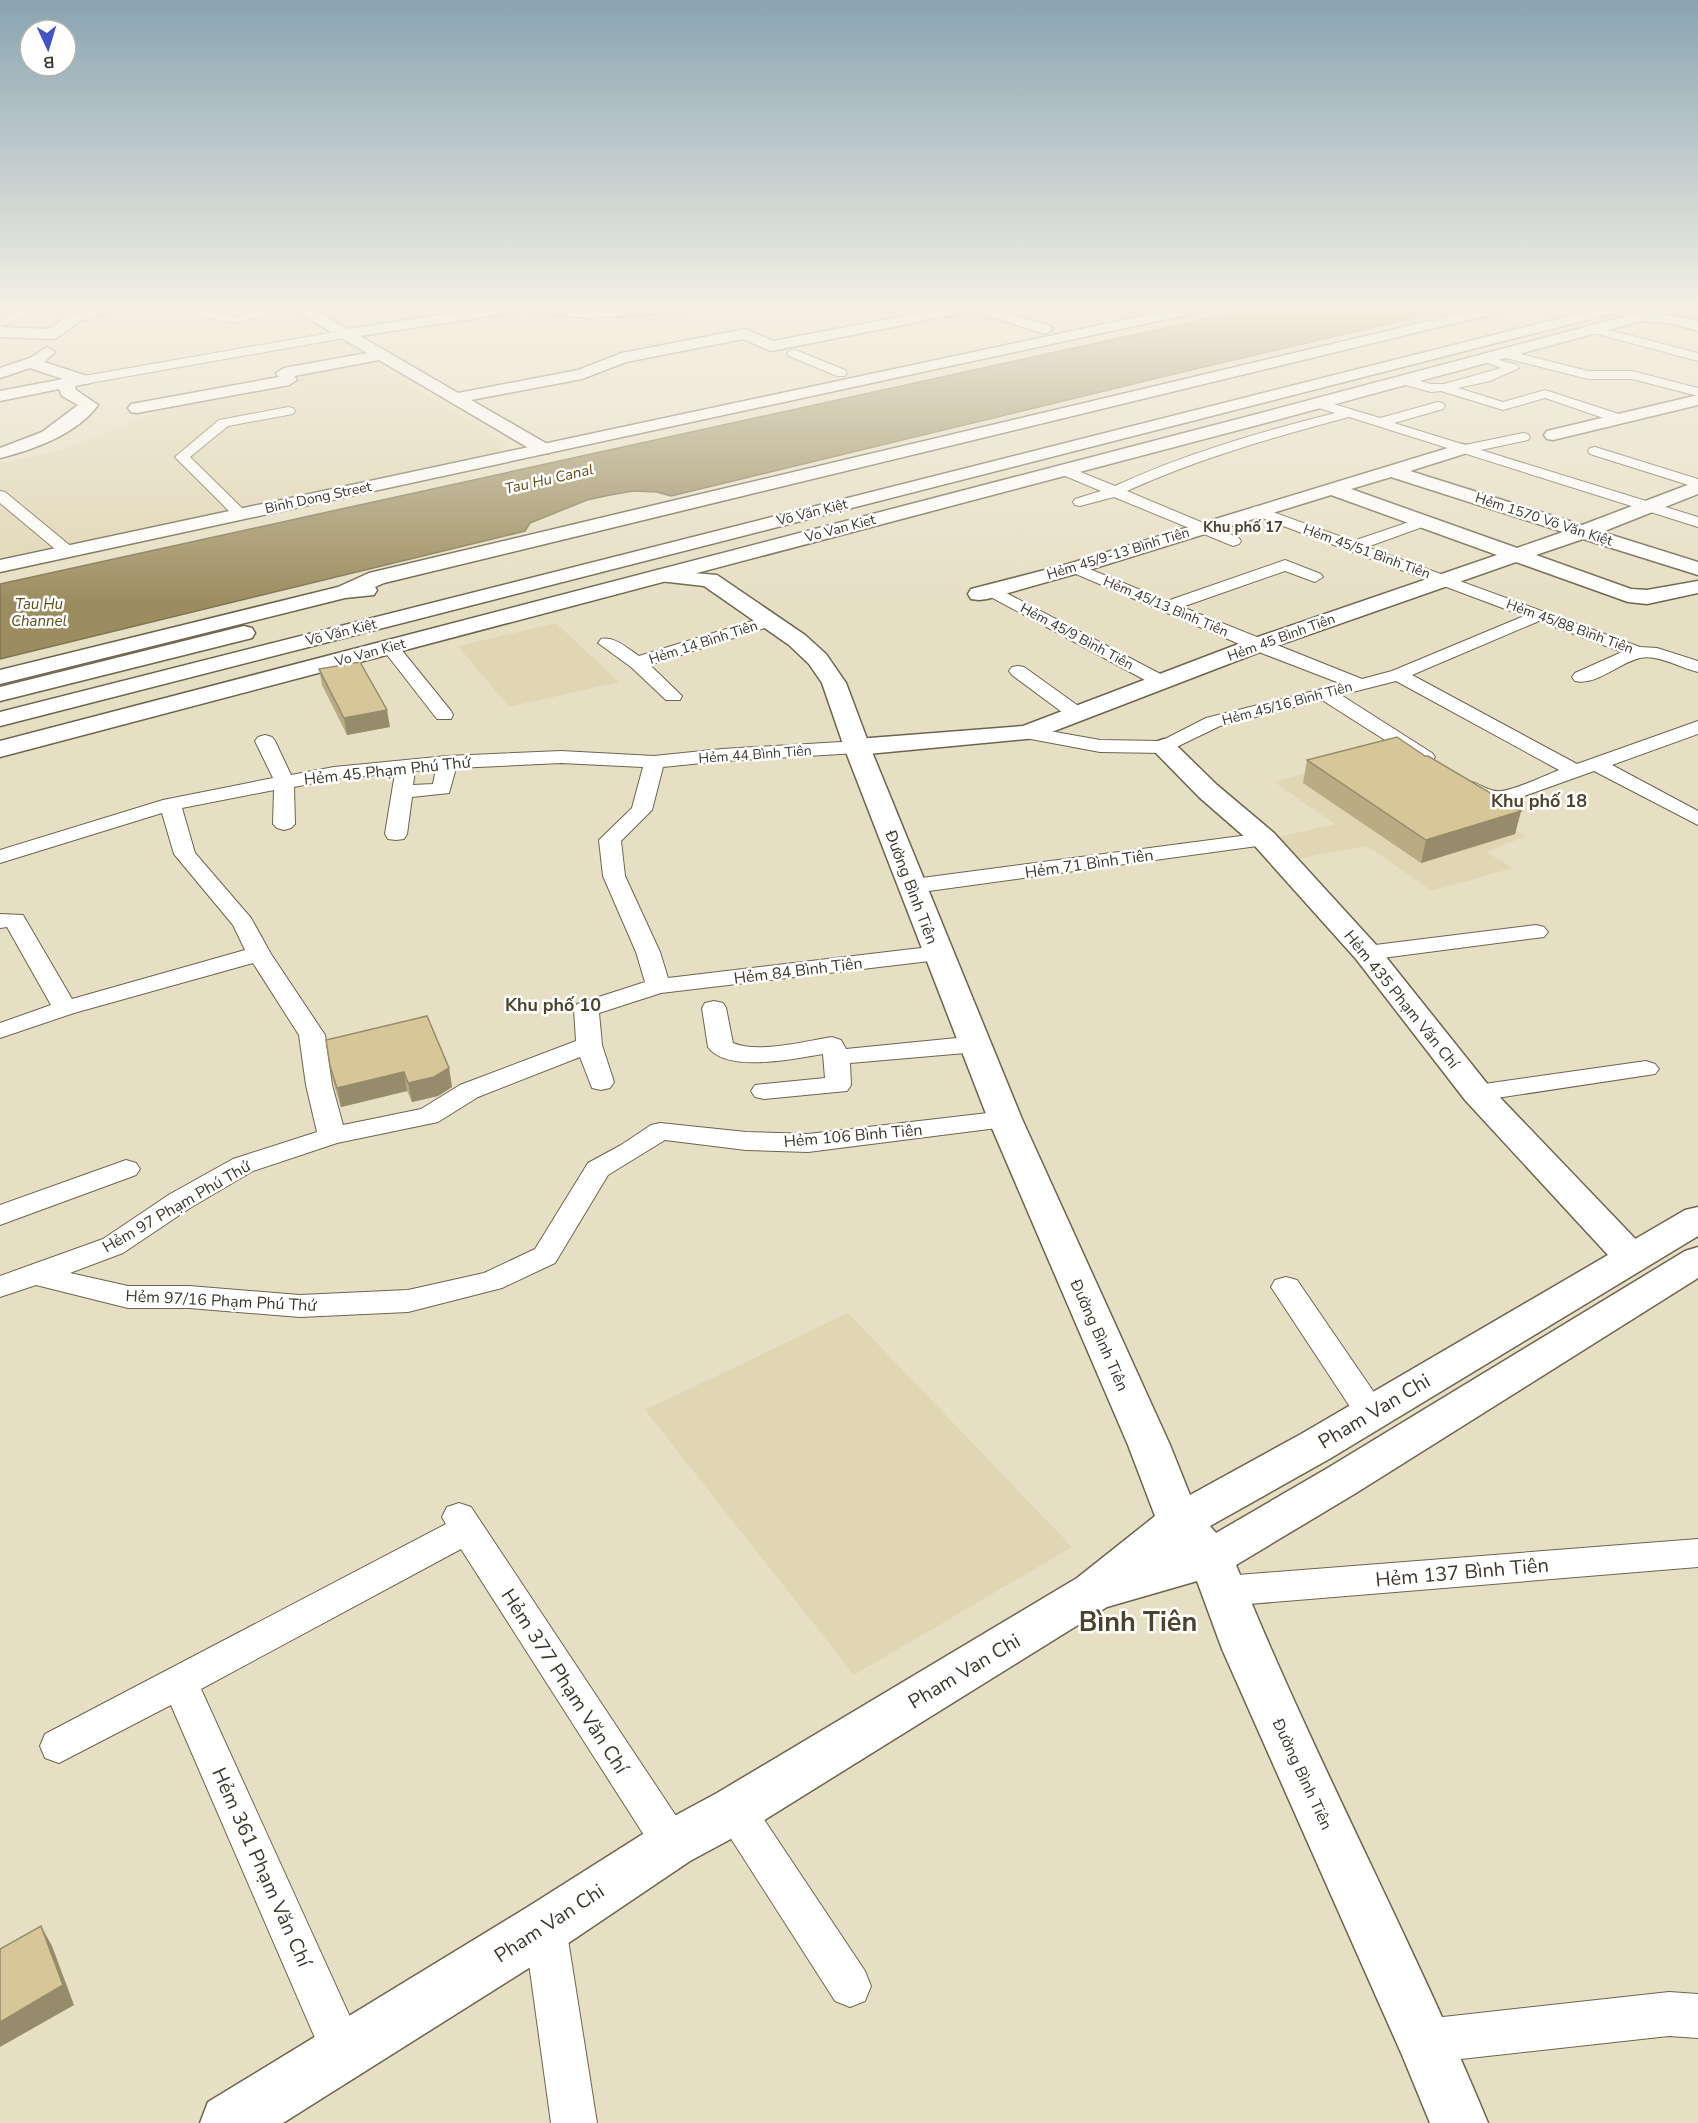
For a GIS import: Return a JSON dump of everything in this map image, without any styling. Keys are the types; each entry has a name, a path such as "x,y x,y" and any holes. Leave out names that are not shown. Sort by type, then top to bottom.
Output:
{"main road":[{"path":"0,453 20,449 55,433 89,405"},
{"path":"137,408 153,405"},
{"path":"468,405 543,449"},
{"name":"Binh Dong Street","path":"636,429 683,408 696,405"},
{"name":"Binh Dong Street","path":"0,566 749,405"},
{"name":"Võ Văn Kiệt","path":"345,592 388,575 1111,405"},
{"name":"Võ Văn Kiệt","path":"0,677 345,592 389,586 1077,419 1107,415 1146,405"},
{"name":"Võ Văn Kiệt","path":"0,719 1254,405"},
{"name":"Vo Van Kiet","path":"0,749 658,576 709,571 1063,470 1309,405"},
{"path":"1553,435 1677,405"},
{"name":"Võ Văn Kiệt","path":"555,556 1099,420 1107,415"},
{"path":"1256,511 1461,449"},
{"name":"Hẻm 1570 Võ Văn Kiệt","path":"1389,470 1698,569"},
{"name":"Hẻm 45 Bình Tiên","path":"857,747 1027,733 1257,645 1444,578 1583,532 1698,486"},
{"path":"1332,489 1628,595 1647,597 1698,587"},
{"name":"Hẻm 45/9-13 Bình Tiên","path":"986,592 1075,568 1256,511"},
{"name":"Đường Bình Tiên","path":"709,571 768,621 797,640 818,659 834,683 857,747 1005,1119 1149,1445 1205,1557 1425,2041 1459,2123"},
{"name":"Võ Văn Kiệt","path":"0,694 382,599"},
{"name":"Hẻm 435 Phạm Văn Chí","path":"1164,747 1208,791 1264,840 1368,953 1477,1093 1632,1258"},
{"name":"Pham Van Chi","path":"229,2123 287,2106 344,2052 672,1844 735,1810 1093,1592 1205,1557 1316,1446 1698,1219"},
{"path":"1205,1557 1351,1475 1697,1263"}],"lane":[{"path":"1324,405 1698,522"},
{"path":"1578,405 1620,419"},
{"path":"1379,423 1438,406"},
{"path":"240,514 182,457 224,423 288,411"},
{"path":"1080,502 1114,492 1153,474 1293,428 1350,413"},
{"path":"1461,449 1523,437"},
{"path":"1595,451 1698,486"},
{"path":"1063,470 1233,541"},
{"path":"0,495 67,551"},
{"name":"Hẻm 45/51 Bình Tiên","path":"1256,511 1444,578"},
{"path":"1354,546 1423,522"},
{"path":"1168,606 1285,565 1315,577"},
{"name":"Hẻm 45/13 Bình Tiên","path":"1075,568 1257,645 1359,684"},
{"name":"Hẻm 45/88 Bình Tiên","path":"1444,578 1638,652 1657,653 1694,662"},
{"name":"Hẻm 45/9 Bình Tiên","path":"986,592 1162,682"},
{"name":"Hẻm 45/16 Bình Tiên","path":"1027,733 1100,746 1164,747 1213,722 1398,675 1540,615"},
{"name":"Hẻm 14 Bình Tiên","path":"637,663 768,621"},
{"name":"Hẻm 14 Bình Tiên","path":"607,643 637,663 673,696"},
{"path":"390,647 444,715"},
{"path":"1581,676 1638,652"},
{"path":"1017,671 1077,714"},
{"path":"1398,675 1577,772"},
{"path":"1326,693 1479,794 1490,797 1503,798 1522,792 1698,727"},
{"path":"266,741 284,781 284,824"},
{"name":"Hẻm 44 Bình Tiên","path":"654,762 722,755 857,747"},
{"name":"Hẻm 45 Phạm Phú Thứ","path":"0,857 170,804 284,781 447,762 561,757 654,762"},
{"path":"403,792 442,789 447,762"},
{"path":"654,762 642,810 610,840 614,876 648,952 658,986"},
{"path":"396,834 406,765"},
{"path":"1597,765 1698,819"},
{"path":"170,804 185,854 243,923 259,954 312,1035 319,1084 332,1136"},
{"name":"Hẻm 71 Bình Tiên","path":"914,886 1264,840"},
{"path":"0,921 15,920 65,1008"},
{"path":"1368,953 1536,932"},
{"name":"Hẻm 84 Bình Tiên","path":"601,1082 589,1045 586,1009 658,986 938,953"},
{"path":"0,1031 65,1008 259,954"},
{"path":"714,1008 721,1047 729,1052 746,1055 832,1045 837,1057 838,1085 764,1091"},
{"path":"837,1057 977,1044"},
{"name":"Hẻm 97 Phạm Phú Thứ","path":"0,1287 113,1246 180,1202 243,1165 332,1136 429,1116 469,1091 589,1045"},
{"path":"1477,1093 1646,1069"},
{"name":"Hẻm 106 Bình Tiên","path":"545,1256 598,1169 631,1151 660,1131 746,1141 808,1143 1005,1119"},
{"path":"0,1214 126,1169"},
{"name":"Hẻm 97/16 Phạm Phú Thứ","path":"36,1275 128,1297 189,1297 300,1306 408,1301 492,1281 545,1256"},
{"path":"1286,1287 1371,1413"},
{"name":"Hẻm 377 Phạm Văn Chí","path":"179,1682 462,1523 672,1844"},
{"name":"Hẻm 137 Bình Tiên","path":"1205,1557 1698,1553"},
{"path":"59,1746 179,1682"},
{"name":"Hẻm 361 Phạm Văn Chí","path":"179,1682 344,2052"},
{"path":"735,1810 850,1986"},
{"path":"544,1927 574,2123"},
{"path":"1425,2041 1669,2014 1698,2016"}],"shaded area":[{"path":"189,405 444,405 507,443 496,454 0,558 0,463 55,452 166,409"},
{"path":"556,623 619,682 509,707 458,646"},
{"path":"1348,761 1419,771 1526,836 1486,852 1513,868 1432,891 1367,846 1295,859 1274,838 1335,824 1274,782"},
{"path":"848,1313 1072,1547 854,1675 645,1410"}],"water":[{"name":"Tau Hu Channel","path":"814,405 1046,405 671,496 657,492 633,491 587,500 530,523 525,531 0,659 0,584"}],"building":[{"path":"360,662 387,710 344,718 319,669"},
{"path":"1397,737 1425,756 1521,811 1426,840 1307,760"},
{"path":"427,1016 449,1068 434,1077 408,1083 404,1072 337,1088 330,1066 326,1040"},
{"path":"41,1926 63,1985 0,2022 0,1949"}],"district":[{"name":"Khu phố 17","path":"1243,527"},
{"name":"Khu phố 18","path":"1539,801"},
{"name":"Khu phố 10","path":"553,1005"},
{"name":"Bình Tiên","path":"1138,1622"}],"water label":[{"name":"Tau Hu Canal","path":"549,479"}]}
